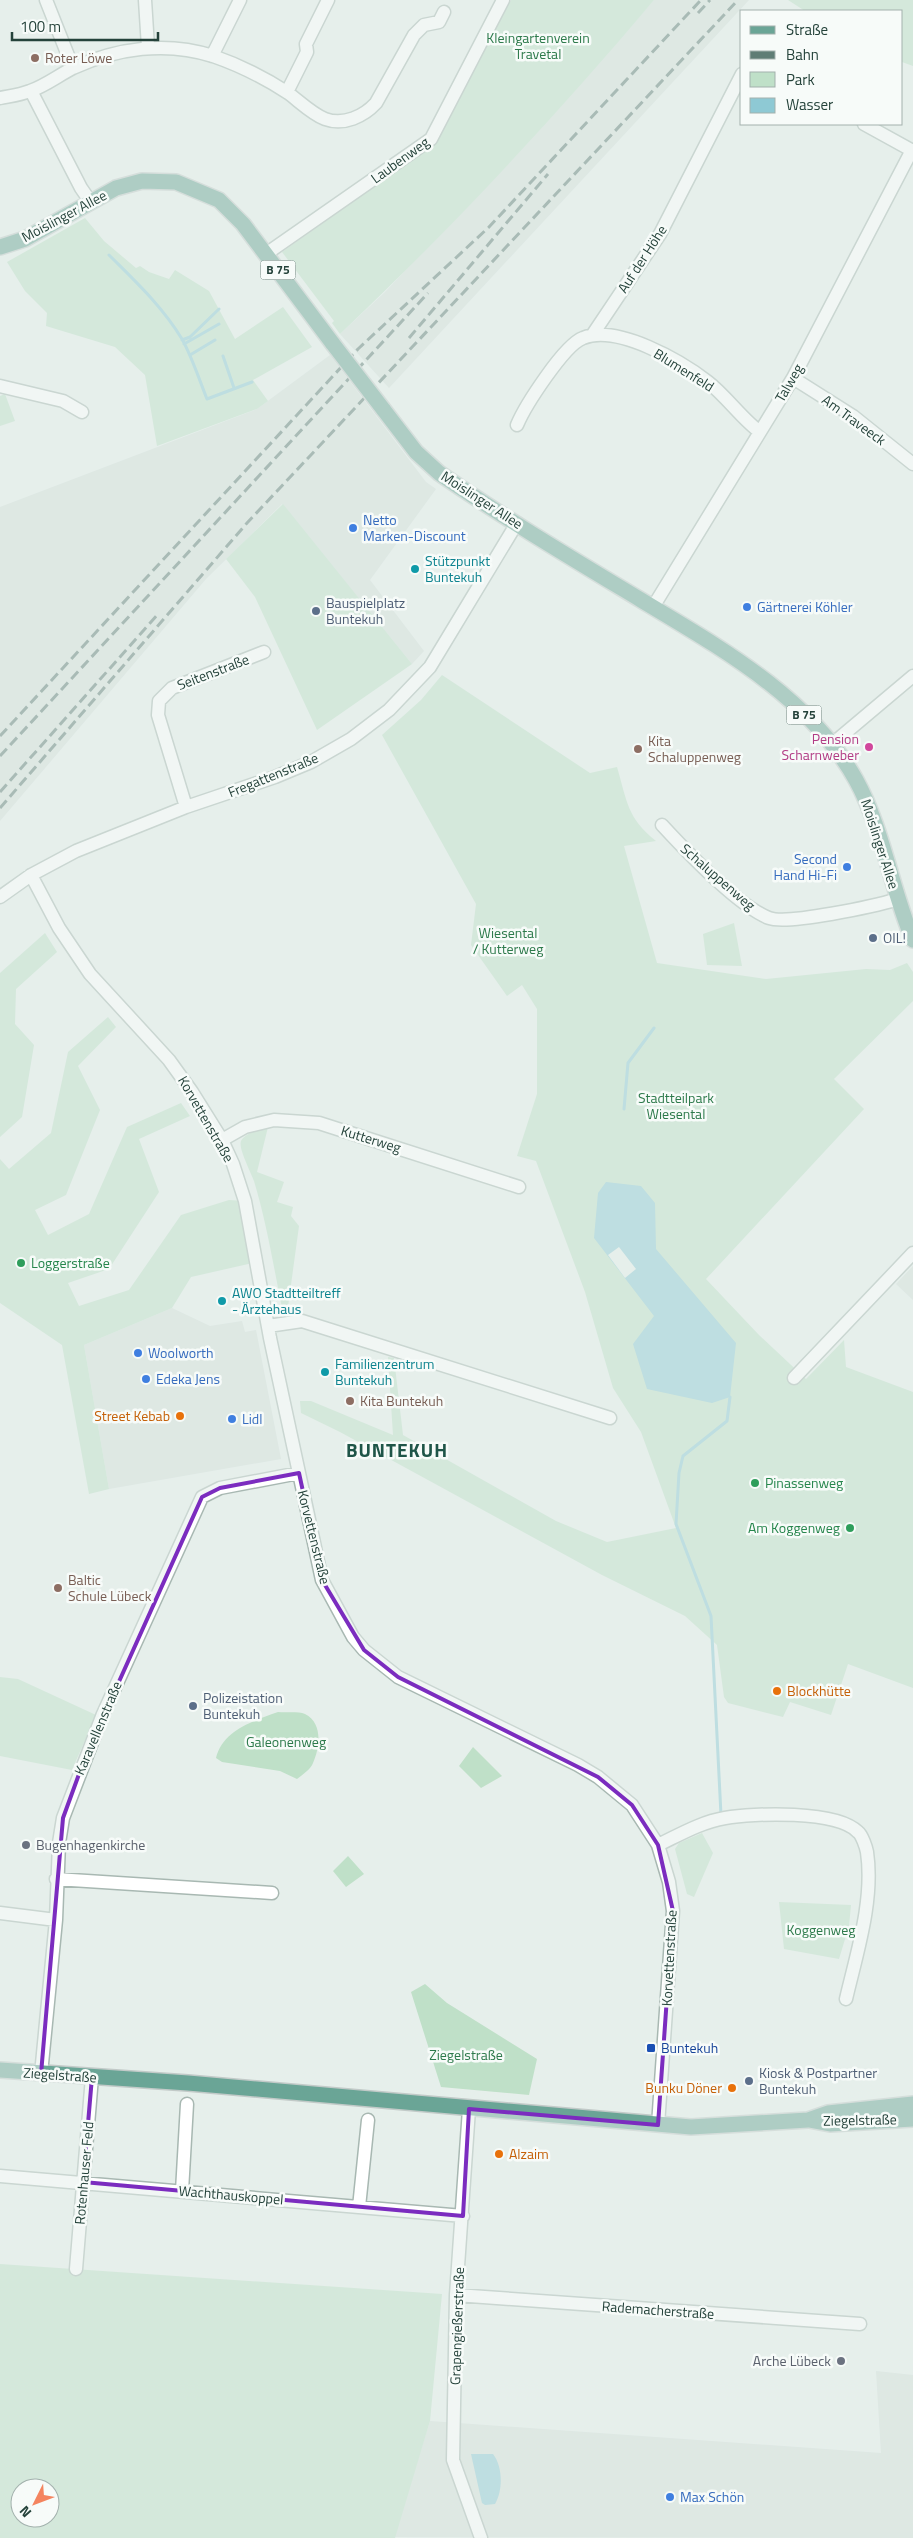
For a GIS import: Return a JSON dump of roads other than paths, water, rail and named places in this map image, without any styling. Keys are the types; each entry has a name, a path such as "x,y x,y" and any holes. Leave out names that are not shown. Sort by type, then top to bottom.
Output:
{"main road":[{"name":"Moislinger Allee","path":"0,247 25,239 116,188 142,181 176,182 219,200 243,224 416,452 439,473 739,662 772,686 801,711 831,745 855,778 871,810 898,899 913,940"},
{"name":"Ziegelstraße","path":"0,2070 188,2083 658,2125 727,2126 808,2120 830,2124 913,2119"},
{"name":"Ziegelstraße","path":"808,2120 828,2113 913,2104"}],"street":[{"path":"46,0 74,68"},
{"path":"145,0 148,47"},
{"path":"212,56 240,0"},
{"path":"287,92 307,52 306,44 328,0"},
{"name":"Laubenweg","path":"266,254 431,139 503,0"},
{"path":"0,98 31,91 74,68 112,53 148,47 181,49 212,56 252,72 287,92 325,119 350,120 360,116 376,103 414,35 424,25 439,22 444,12"},
{"name":"Auf der Höhe","path":"517,425 523,409 570,346 581,338 593,334 660,234 740,78"},
{"path":"31,91 81,188 90,201"},
{"path":"866,125 912,150"},
{"name":"Talweg","path":"653,607 793,378 912,150"},
{"name":"Blumenfeld","path":"593,334 609,334 627,340 676,362 708,382 760,432"},
{"name":"Am Traveeck","path":"793,378 853,416 913,464"},
{"path":"0,386 63,401 82,412"},
{"name":"Fregattenstraße","path":"0,897 31,875 76,851 186,807 275,777 311,762 351,739 375,721 409,690 430,667 517,523"},
{"name":"Seitenstraße","path":"186,807 158,715 158,701 172,688 264,652"},
{"path":"831,745 913,676"},
{"name":"Schaluppenweg","path":"662,825 748,907 771,918 786,919 844,912 898,899"},
{"name":"Korvettenstraße","path":"31,875 59,928 84,966 169,1060 192,1092 222,1140 233,1164 245,1201 268,1326 322,1580 353,1637 364,1650 398,1677 598,1777 632,1806 658,1845 669,1882 673,1911 658,2125"},
{"name":"Kutterweg","path":"222,1140 245,1127 274,1120 319,1123 519,1187"},
{"path":"794,1378 913,1253"},
{"path":"268,1326 302,1321 610,1418"},
{"name":"Karavellenstraße","path":"41,2074 56,1920 56,1879 59,1843 69,1798 103,1714 196,1506 202,1497 220,1488 299,1473"},
{"path":"658,1845 706,1823 724,1818 764,1814 814,1817 849,1826 859,1832 867,1852 866,1892 861,1933 846,1998"},
{"path":"56,1879 272,1893"},
{"path":"0,1913 56,1920"},
{"name":"Rotenhauser Feld","path":"76,2269 92,2077"},
{"path":"182,2191 187,2104"},
{"name":"Grapengießerstraße","path":"469,2109 456,2295 453,2460 481,2538"},
{"path":"359,2206 368,2120"},
{"name":"Wachthauskoppel","path":"0,2176 463,2216"},
{"name":"Rademacherstraße","path":"456,2295 860,2324"}],"water":[{"path":"606,1182 641,1186 655,1203 656,1249 736,1343 730,1397 712,1403 647,1389 633,1344 654,1316 594,1238 598,1193"},
{"path":"471,2454 493,2454 499,2465 501,2485 495,2504 485,2505 482,2503"}],"waterway":[{"path":"109,255 148,294 174,327 189,353 207,399 252,382"},
{"path":"182,340 190,337 219,309"},
{"path":"184,344 219,324"},
{"path":"190,355 215,340"},
{"path":"223,356 234,388"},
{"path":"624,1109 628,1063 654,1028"},
{"path":"721,1815 711,1616 676,1524 679,1473 683,1456 727,1421 730,1397"}],"railway":[{"path":"0,736 358,349 489,227 701,0"},
{"path":"698,13 710,0"},
{"path":"0,808 247,523 738,0"},
{"path":"409,338 548,174"},
{"path":"0,756 428,293"},
{"path":"0,792 159,613"}],"place":[{"name":"Roter Löwe","path":"35,58"},
{"name":"Netto Marken-Discount","path":"353,528"},
{"name":"Stützpunkt Buntekuh","path":"415,569"},
{"name":"Gärtnerei Köhler","path":"747,607"},
{"name":"Bauspielplatz Buntekuh","path":"316,611"},
{"name":"Pension Scharnweber","path":"869,747"},
{"name":"Kita Schaluppenweg","path":"638,749"},
{"name":"Second Hand Hi-Fi","path":"847,867"},
{"name":"OIL!","path":"873,938"},
{"name":"Loggerstraße","path":"21,1263"},
{"name":"AWO Stadtteiltreff - Ärztehaus","path":"222,1301"},
{"name":"Woolworth","path":"138,1353"},
{"name":"Familienzentrum Buntekuh","path":"325,1372"},
{"name":"Edeka Jens","path":"146,1379"},
{"name":"Kita Buntekuh","path":"350,1401"},
{"name":"Street Kebab","path":"180,1416"},
{"name":"Lidl","path":"232,1419"},
{"name":"Pinassenweg","path":"755,1483"},
{"name":"Am Koggenweg","path":"850,1528"},
{"name":"Baltic Schule Lübeck","path":"58,1588"},
{"name":"Blockhütte","path":"777,1691"},
{"name":"Polizeistation Buntekuh","path":"193,1706"},
{"name":"Bugenhagenkirche","path":"26,1845"},
{"name":"Buntekuh","path":"651,2048"},
{"name":"Kiosk & Postpartner Buntekuh","path":"749,2081"},
{"name":"Bunku Döner","path":"732,2088"},
{"name":"Alzaim","path":"499,2154"},
{"name":"Arche Lübeck","path":"841,2361"},
{"name":"Max Schön","path":"670,2497"}],"district":[{"name":"BUNTEKUH","path":"397,1450"}],"park label":[{"name":"Kleingartenverein Travetal","path":"538,46"},
{"name":"Wiesental / Kutterweg","path":"508,942"},
{"name":"Stadtteilpark Wiesental","path":"676,1106"},
{"name":"Galeonenweg","path":"286,1742"},
{"name":"Koggenweg","path":"821,1930"}]}
